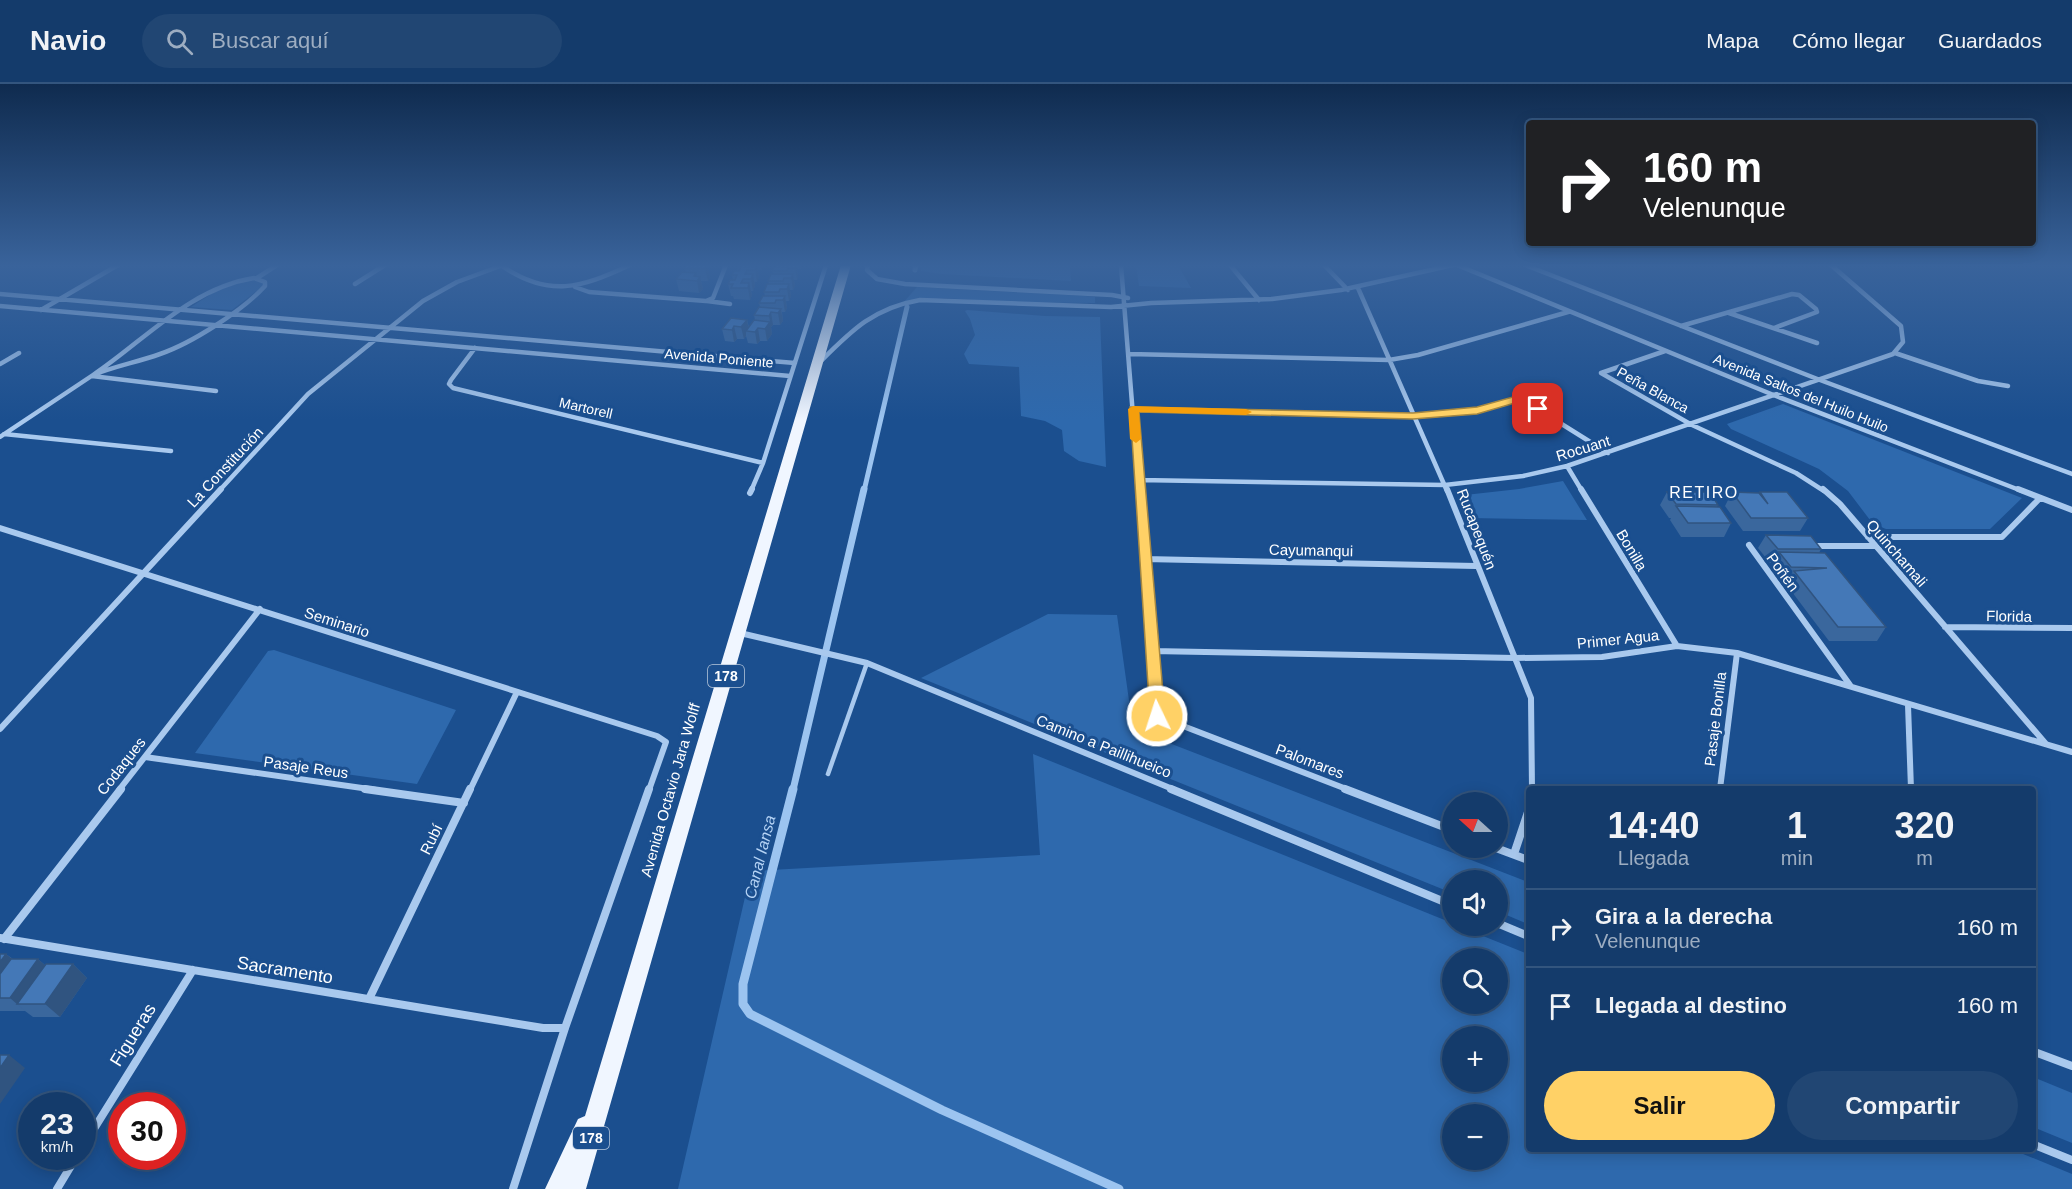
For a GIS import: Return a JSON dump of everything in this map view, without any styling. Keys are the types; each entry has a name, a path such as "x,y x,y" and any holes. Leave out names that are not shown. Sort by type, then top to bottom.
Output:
{"main road":[{"name":"Avenida Octavio Jara Wolff","path":"575,1189 831,317"},
{"path":"556,1189 606,1086"}],"street":[{"name":"Avenida Poniente","path":"116,317 790,376"},
{"path":"2,435 123,355 142,336 173,317"},
{"path":"92,376 113,367 167,352 226,317"},
{"name":"Avenida Poniente","path":"259,317 795,363"},
{"name":"La Constitución","path":"0,729 299,403 403,317"},
{"path":"750,493 763,463 810,317"},
{"path":"816,367 869,317"},
{"path":"1127,317 1152,651"},
{"name":"Rucapequén","path":"1370,317 1445,485 1531,698 1532,786"},
{"path":"1129,354 1389,360 1418,355 1553,317"},
{"name":"Avenida Saltos del Huilo Huilo","path":"1580,317 1776,396 2072,510"},
{"name":"Avenida Saltos del Huilo Huilo","path":"1656,317 2072,476"},
{"path":"1680,326 1712,317"},
{"path":"1741,317 1817,343"},
{"path":"1774,328 1805,317"},
{"path":"1890,317 1901,326 1905,337 1903,346 1895,353"},
{"name":"Martorell","path":"475,348 451,380 449,384 453,388 763,463"},
{"name":"Peña Blanca","path":"1665,351 1601,373 1692,425"},
{"path":"0,364 19,353"},
{"path":"1895,353 1978,381 2008,386"},
{"name":"Rocuant","path":"1139,480 1445,485 1523,476 1567,466 1608,453 1895,353"},
{"path":"92,376 216,391"},
{"path":"1133,409 1413,416 1477,410 1520,398 1608,453"},
{"name":"Quinchamali","path":"1692,425 1796,473 1840,504 2046,745"},
{"path":"2,435 171,451"},
{"name":"Bonilla","path":"1567,466 1677,646"},
{"path":"1868,537 2002,537 2040,498"},
{"name":"Seminario","path":"0,528 657,736 666,742"},
{"name":"Poñén","path":"1761,545 1749,545 1850,686"},
{"path":"1807,546 1876,546"},
{"name":"Cayumanqui","path":"1145,559 1476,566"},
{"name":"Codaques","path":"2,938 260,609"},
{"name":"Florida","path":"1945,627 2072,628"},
{"name":"Camino a Paillihueico","path":"739,632 867,663 1442,901"},
{"name":"Primer Agua","path":"1152,651 1515,658 1602,657 1677,646 1737,653 2072,752"},
{"name":"Palomares","path":"1152,651 1157,716 1442,826"},
{"name":"Pasaje Bonilla","path":"1720,786 1737,653"},
{"name":"Rubí","path":"369,999 517,692"},
{"path":"1908,705 1911,786"},
{"name":"Avenida Octavio Jara Wolff","path":"513,1189 565,1028 666,742"},
{"name":"Pasaje Reus","path":"145,757 464,803"},
{"path":"1514,854 1526,818"},
{"path":"1508,852 1526,859"},
{"path":"1508,928 1526,935"},
{"name":"Sacramento","path":"2,938 543,1028 565,1028"},
{"name":"Figueras","path":"96,1126 193,970"},
{"path":"2036,1052 2072,1066"},
{"path":"2036,1146 2072,1160"},
{"path":"57,1189 69,1170"}],"lane":[{"path":"828,774 867,663"}],"shaded area":[{"path":"968,317 1100,317 1106,467 1079,461 1064,451 1062,430 1045,421 1021,416 1019,367 969,364 964,354 975,335"},
{"path":"1783,404 2022,498 1990,529 1886,529 1873,524 1848,491 1819,469 1731,429 1727,424"},
{"path":"1563,481 1587,520 1470,518 1460,498 1465,495"},
{"path":"1048,614 1117,615 1133,729 1442,849 1442,858 1466,858 1497,870 1442,870 1442,889 921,678"},
{"path":"274,650 456,710 417,784 195,753 268,651"},
{"path":"1033,754 1442,919 1442,936 1483,936 1526,953 1526,1152 2018,1152 2072,1174 2072,1189 678,1189 751,871 1040,855"},
{"path":"1508,874 1526,881 1526,923 1508,916"},
{"path":"2036,1078 2072,1093 2072,1143 2036,1128"}],"building":[{"path":"731,318 747,320 741,327 734,326 732,330 722,329"},
{"path":"754,320 770,322 765,329 758,328 755,332 746,331"},
{"path":"1667,492 1710,492 1718,505 1676,504"},
{"path":"1732,492 1759,493 1768,504 1760,492 1787,492 1808,518 1751,518"},
{"path":"1676,506 1720,507 1731,523 1688,523"},
{"path":"1766,535 1811,536 1821,549 1778,549"},
{"path":"1779,552 1825,553 1886,627 1838,627 1794,571 1827,568 1791,567"},
{"path":"0,954 6,954 0,962"},
{"path":"11,959 38,959 10,998 0,998 0,974"},
{"path":"46,964 73,964 45,1004 17,1004"},
{"path":"0,1055 9,1055 0,1068"}],"waterway":[{"name":"Canal Iansa","path":"864,491 905,317"},
{"name":"Canal Iansa","path":"793,790 864,489"},
{"name":"Canal Iansa","path":"793,789 743,984 743,1004 750,1014 942,1110 1119,1189"}],"slow traffic":[{"path":"1136,439 1133,409 1246,412"}],"district":[{"name":"RETIRO","path":"1704,492"}],"route":[{"path":"1157,716 1133,409 1413,416 1477,410 1520,398 1538,409"}]}
